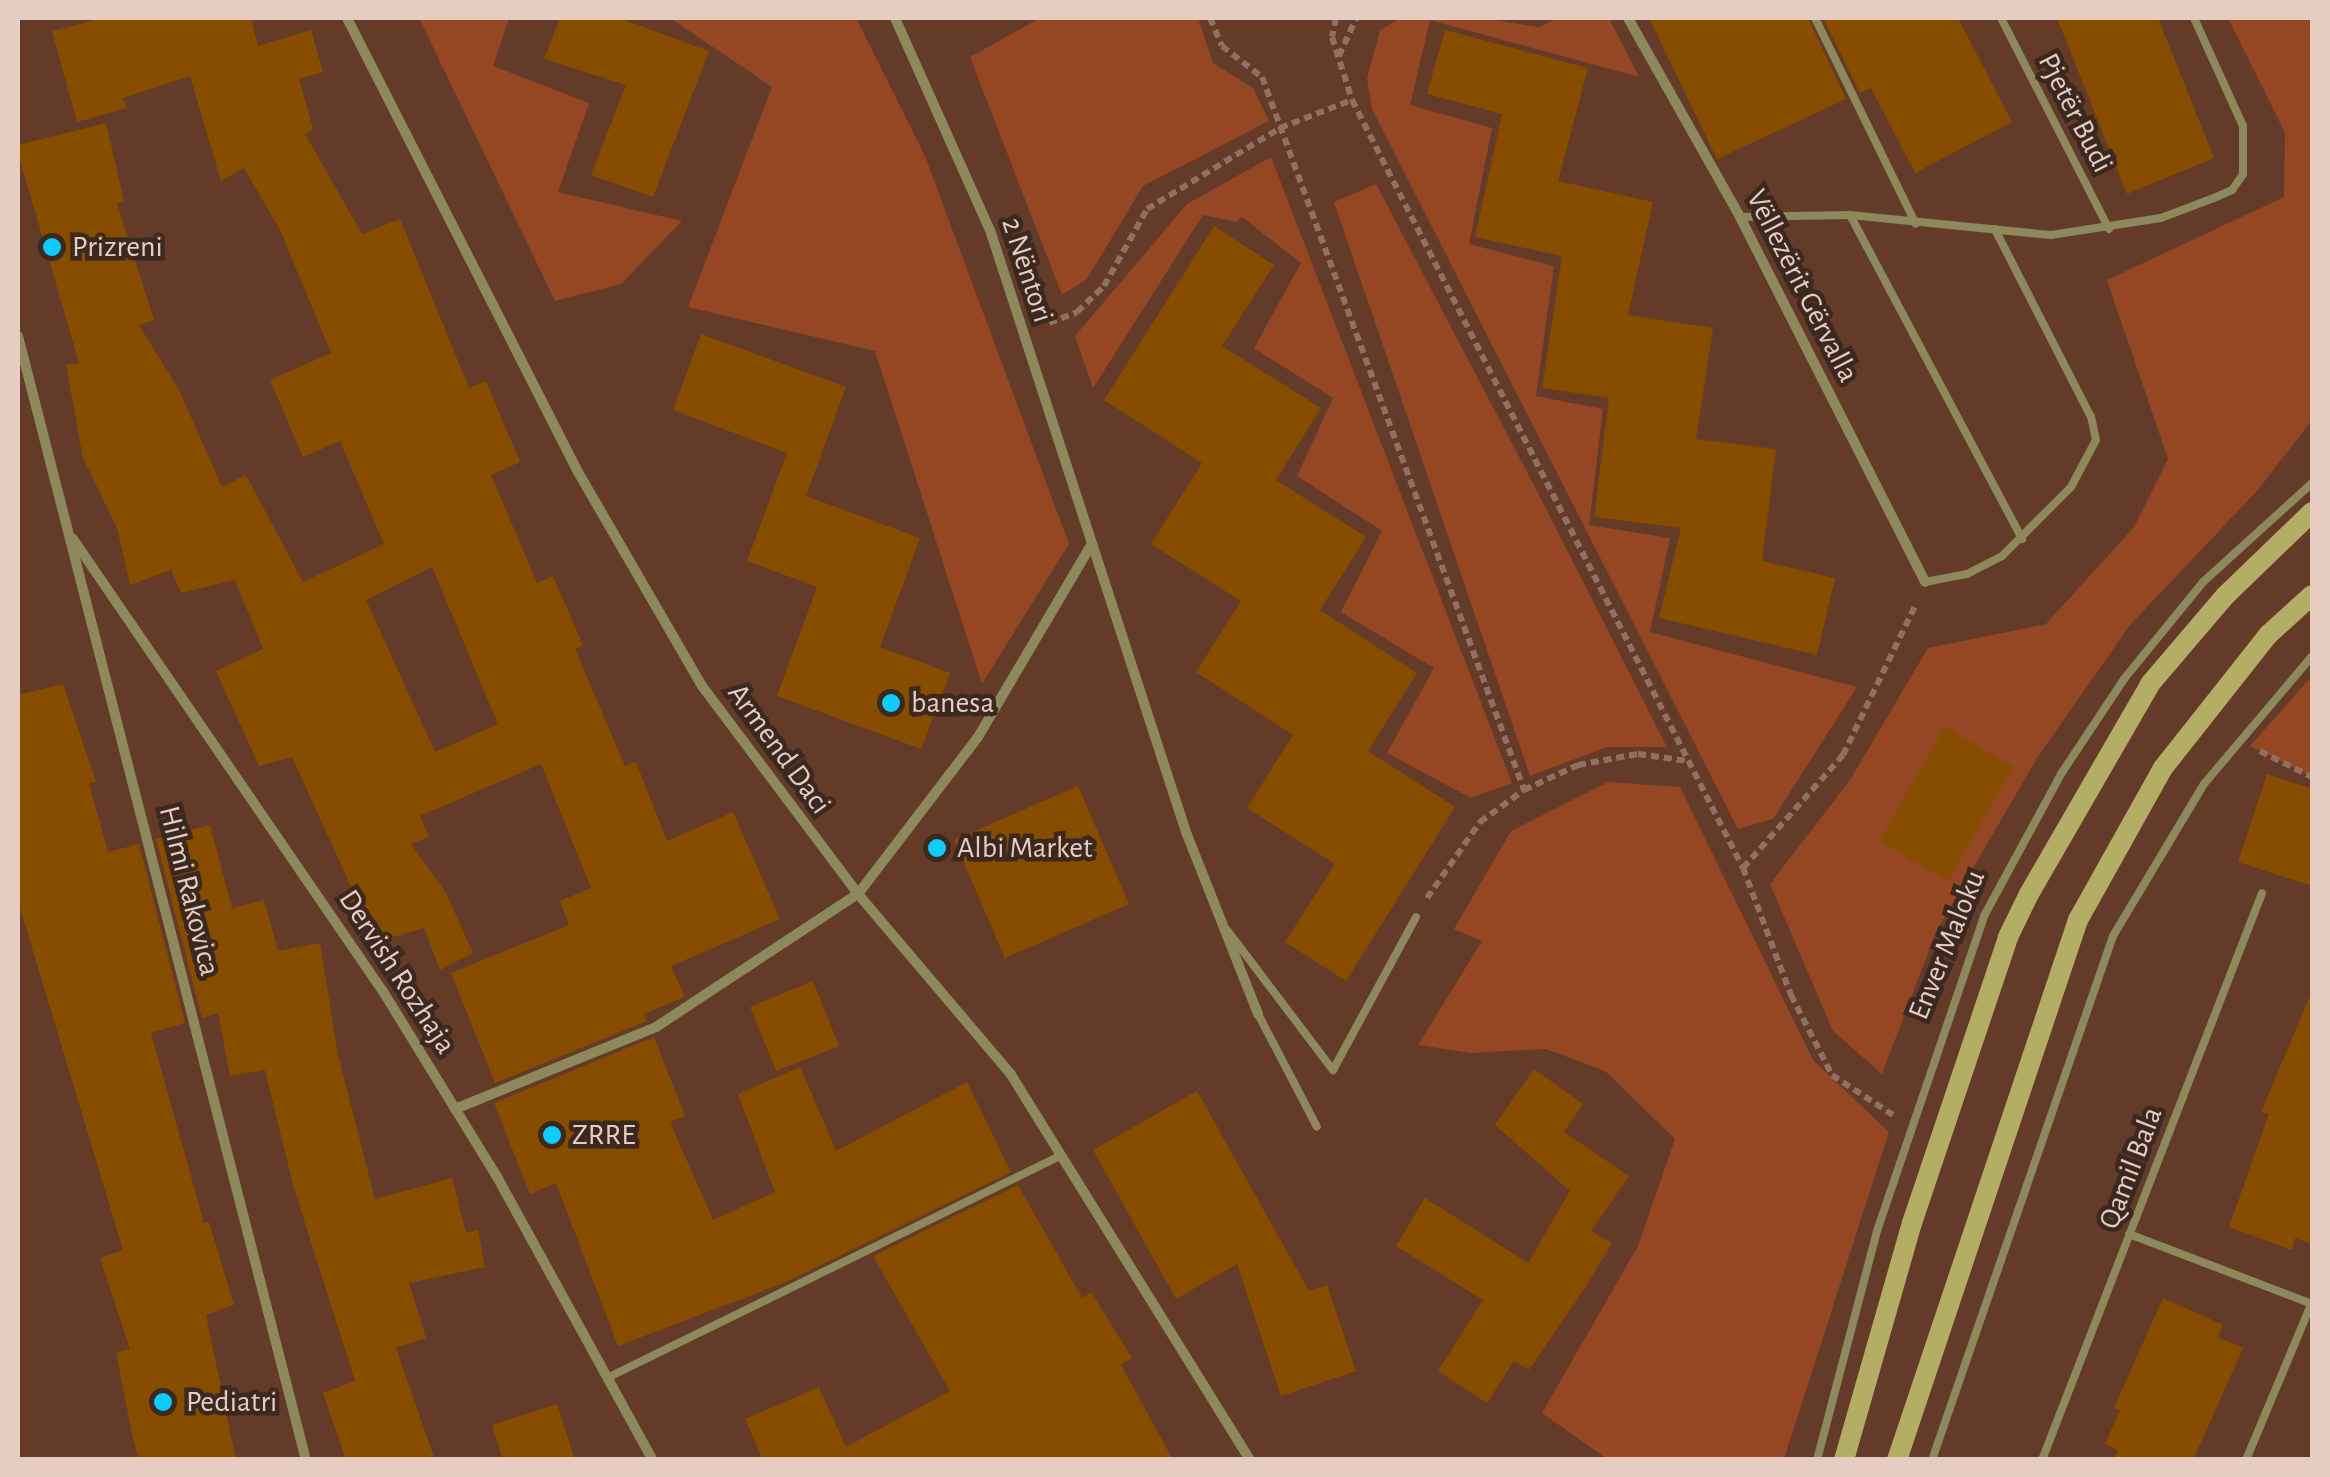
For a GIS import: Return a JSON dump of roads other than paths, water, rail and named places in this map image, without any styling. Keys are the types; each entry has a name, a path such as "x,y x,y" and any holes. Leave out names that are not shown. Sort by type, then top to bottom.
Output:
{"main road":[{"name":"Enver Maloku","path":"1844,1460 1912,1223 2008,937 2029,894 2150,684 2226,596 2312,512"},
{"path":"1897,1460 2078,920 2162,768 2268,635 2312,595"}],"street":[{"name":"Armend Daci","path":"347,18 578,472 659,615 757,766 858,894 1010,1074 1250,1460"},
{"name":"2 Nëntori","path":"895,18 990,233 1180,813 1258,1014"},
{"name":"Vëllezërit Gërvalla","path":"1628,18 1740,217 1925,582"},
{"name":"Hilmi Rakovica","path":"18,336 306,1460"},
{"name":"Dervish Rozhaja","path":"68,531 384,993 609,1376 653,1460"},
{"path":"455,1109 656,1027 858,894 978,737 1091,545"}],"lane":[{"path":"1816,18 1916,224"},
{"name":"Pjetër Budi","path":"2001,18 2109,229"},
{"path":"1740,217 1850,216 2050,235 2109,229 2214,198 2232,190 2243,174 2243,126 2194,18"},
{"path":"1850,216 2022,539"},
{"path":"1925,582 1967,574 2022,539 2071,487 2096,440 2091,417 1995,229"},
{"name":"Enver Maloku","path":"1817,1460 1878,1228 1984,916 2061,774 2124,680 2203,582 2312,483"},
{"path":"1932,1460 2113,936 2204,784 2312,656"},
{"name":"Qamil Bala","path":"2042,1460 2262,893"},
{"name":"2 Nëntori","path":"1224,926 1333,1070 1416,917"},
{"path":"1258,1014 1317,1127"},
{"path":"609,1376 1062,1156"},
{"path":"2129,1234 2312,1303 2246,1460"}],"place":[{"name":"Prizreni","path":"52,247"},
{"name":"banesa","path":"891,703"},
{"name":"Albi Market","path":"937,848"},
{"name":"ZRRE","path":"552,1135"},
{"name":"Pediatri","path":"163,1402"}]}
